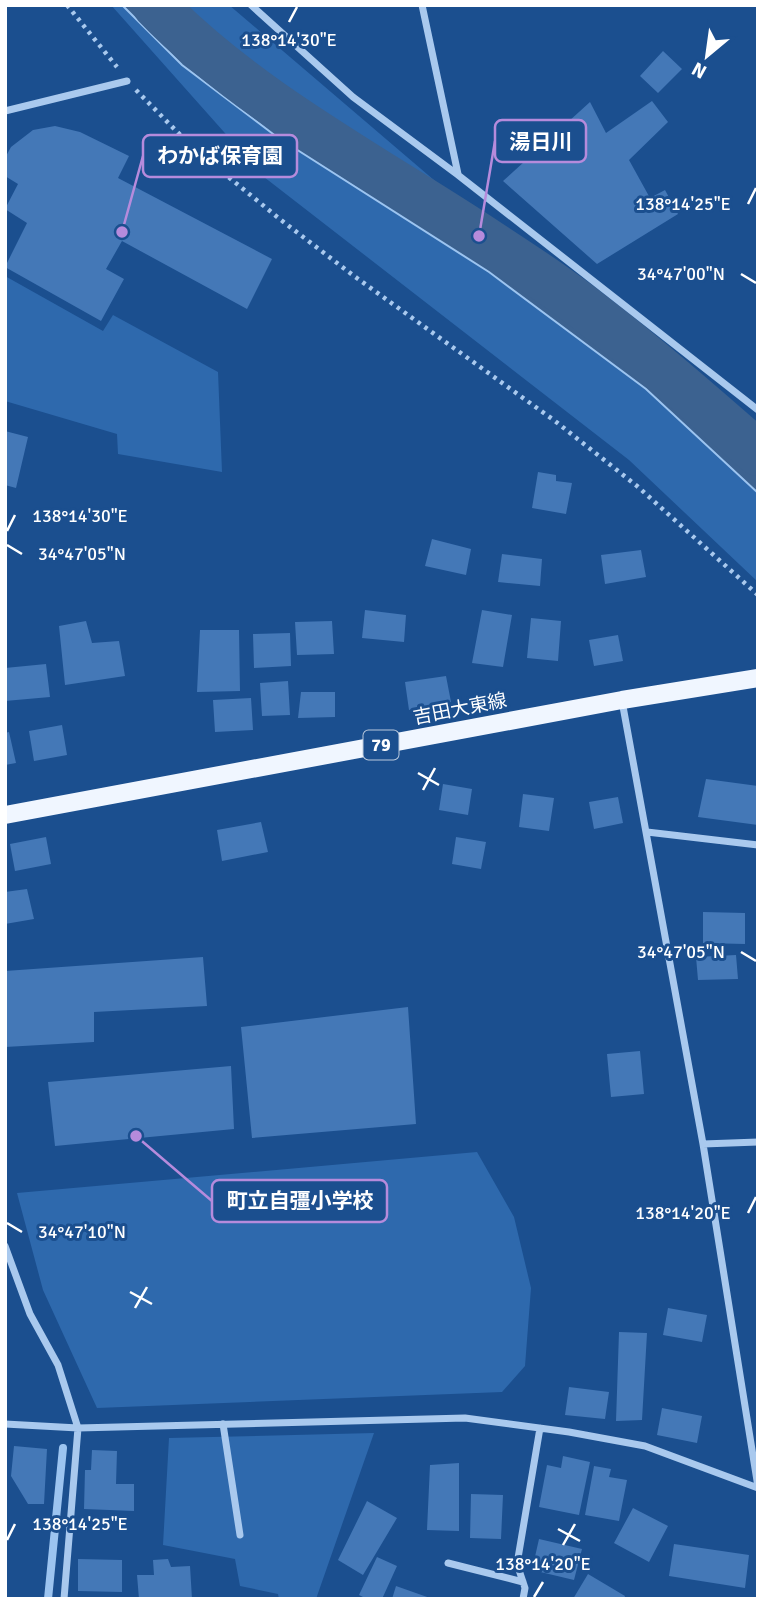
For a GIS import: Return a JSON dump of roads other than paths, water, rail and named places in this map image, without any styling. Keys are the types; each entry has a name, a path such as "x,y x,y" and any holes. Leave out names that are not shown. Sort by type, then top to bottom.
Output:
{"main road":[{"name":"吉田大東線","path":"5,815 622,700 758,678"}],"street":[{"path":"251,5 353,97 458,175 758,410"},
{"path":"422,5 458,175"},
{"path":"5,111 127,81"},
{"path":"5,1424 78,1428 465,1418 645,1446 758,1487 703,1144 622,700"},
{"path":"647,832 758,845"},
{"path":"703,1144 758,1142"},
{"path":"5,1246 30,1314 58,1365 78,1428 64,1599"},
{"path":"223,1424 240,1535"},
{"path":"523,1599 525,1588 517,1564 540,1428"},
{"path":"448,1563 523,1582"}],"waterway":[{"path":"155,5 228,70 268,100 574,300 652,362 758,453"},
{"path":"48,1599 63,1448"}],"place":[{"name":"わかば保育園","path":"122,232"},
{"name":"湯日川","path":"479,236"},
{"name":"町立自彊小学校","path":"136,1136"}]}
